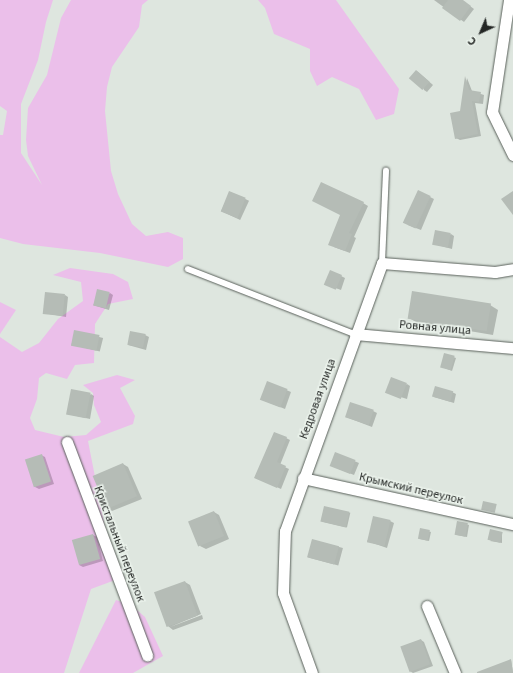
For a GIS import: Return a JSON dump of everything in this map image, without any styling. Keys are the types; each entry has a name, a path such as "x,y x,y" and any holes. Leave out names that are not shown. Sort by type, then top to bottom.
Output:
{"street":[{"path":"509,0 508,37 492,112 513,155"},
{"path":"382,263 495,272 513,269"},
{"name":"Кедровая улица","path":"312,673 283,593 285,532 303,478 382,263"},
{"name":"Ровная улица","path":"355,334 513,348"},
{"name":"Кристальный переулок","path":"67,442 147,655"},
{"name":"Крымский переулок","path":"303,478 513,524"},
{"path":"427,606 455,673"}],"lane":[{"path":"382,263 386,171"},
{"path":"188,269 355,334"}],"shaded area":[{"path":"0,0 53,0 46,22 38,60 21,104 21,153 42,185 28,156 26,140 28,108 47,75 61,18 71,0 148,0 142,5 139,27 112,67 107,87 105,111 111,171 118,194 132,224 146,236 168,232 183,238 183,259 168,267 100,253 23,244 0,238 0,135 3,135 7,111 0,106"},
{"path":"258,0 336,0 399,89 394,114 376,120 359,89 332,77 317,86 310,71 310,49 274,34 265,8"},
{"path":"70,268 113,274 128,282 133,299 108,304 95,324 94,363 75,365 67,379 46,373 39,378 37,399 30,418 35,430 64,437 86,435 101,422 94,405 93,393 83,385 117,375 135,380 120,388 135,416 133,424 88,441 108,543 118,579 91,589 64,673 0,673 0,337 22,352 39,343 58,319 83,301 81,282 53,275"},
{"path":"0,302 16,310 0,334"},
{"path":"116,600 131,605 145,617 163,656 133,673 79,673"}],"building":[{"path":"448,0 463,0 471,6 460,21 442,8"},
{"path":"416,70 430,82 422,90 409,78"},
{"path":"465,76 469,90 481,92 479,102 472,101 478,134 455,139 450,113 460,111"},
{"path":"321,182 364,202 349,233 352,234 345,251 328,245 340,215 312,201"},
{"path":"418,190 431,196 415,229 403,223"},
{"path":"229,191 246,198 237,218 221,211"},
{"path":"513,191 513,215 501,199"},
{"path":"435,230 451,233 448,248 432,245"},
{"path":"330,270 342,275 336,290 324,285"},
{"path":"97,289 110,292 106,308 93,306"},
{"path":"412,291 491,304 487,331 408,319"},
{"path":"45,292 65,294 63,316 43,314"},
{"path":"74,330 100,335 96,351 71,346"},
{"path":"130,331 146,334 143,348 127,345"},
{"path":"444,353 455,356 451,370 440,367"},
{"path":"391,377 407,383 401,399 385,393"},
{"path":"267,381 288,389 280,408 260,400"},
{"path":"435,386 453,391 450,402 432,397"},
{"path":"71,389 91,393 86,418 66,415"},
{"path":"350,402 374,410 369,425 345,417"},
{"path":"274,432 287,437 277,462 286,466 277,488 254,478"},
{"path":"335,452 356,460 350,474 330,466"},
{"path":"42,454 51,482 34,487 25,460"},
{"path":"123,463 137,496 107,509 93,476"},
{"path":"483,501 497,504 495,513 481,510"},
{"path":"324,506 349,512 346,527 320,522"},
{"path":"214,511 224,536 198,547 188,521"},
{"path":"373,516 391,520 384,546 367,542"},
{"path":"457,521 468,523 465,537 455,535"},
{"path":"420,528 430,530 428,541 418,539"},
{"path":"490,529 503,532 500,543 488,540"},
{"path":"93,534 100,559 79,565 72,540"},
{"path":"312,539 339,546 334,565 307,557"},
{"path":"185,581 198,616 167,627 154,592"},
{"path":"421,639 430,664 410,672 400,647"},
{"path":"511,659 513,673 477,673 477,672"}]}
